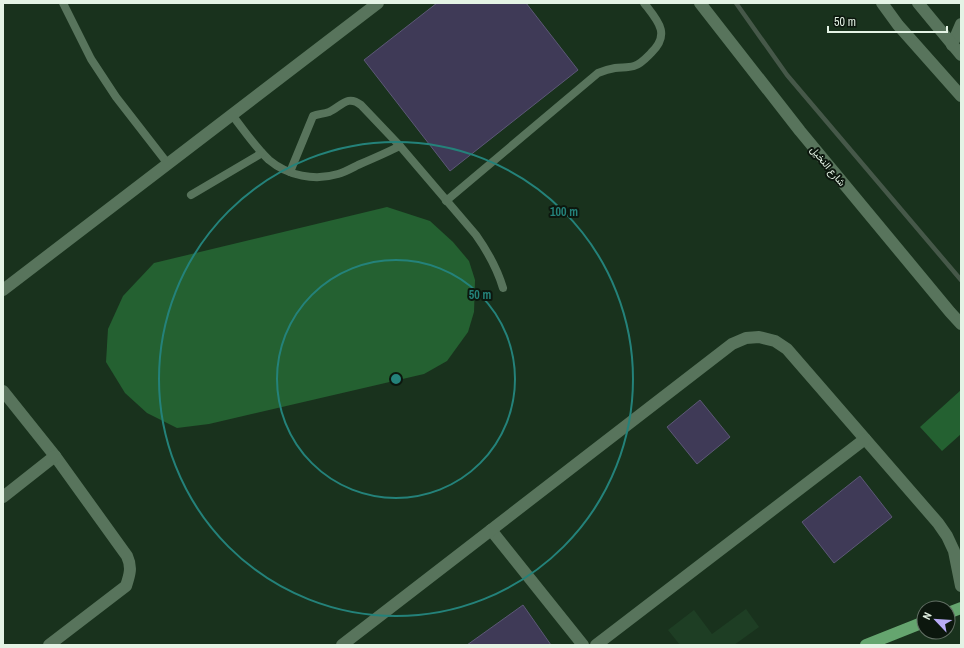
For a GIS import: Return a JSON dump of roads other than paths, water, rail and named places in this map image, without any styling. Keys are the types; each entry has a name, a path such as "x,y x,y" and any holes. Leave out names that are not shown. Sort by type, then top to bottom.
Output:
{"main road":[{"path":"867,645 916,625"}],"street":[{"path":"3,290 378,3"},
{"name":"شارع النخيل","path":"700,3 800,131 961,324"},
{"path":"882,3 898,24 961,96"},
{"path":"918,3 961,55"},
{"path":"952,45 961,24"},
{"path":"342,645 732,344 746,338 759,337 775,341 787,349 947,536 954,551 961,586"},
{"path":"3,391 55,456 127,556 131,564 130,575 126,586 49,645"},
{"path":"596,645 865,439"},
{"path":"3,497 55,456"},
{"path":"492,530 583,645"}],"lane":[{"path":"63,3 91,59 116,97 168,164"},
{"path":"446,201 598,74 610,69 634,66 646,59 657,48 662,35 661,29 657,20 644,3"},
{"path":"290,172 313,116 327,113 348,101 357,102 400,146 476,235 494,264 503,288"},
{"path":"232,115 262,153 275,164 290,172 302,176 314,177 339,174 400,146"},
{"path":"191,195 262,153"}],"waterway":[{"path":"736,3 787,75 961,280"}]}
